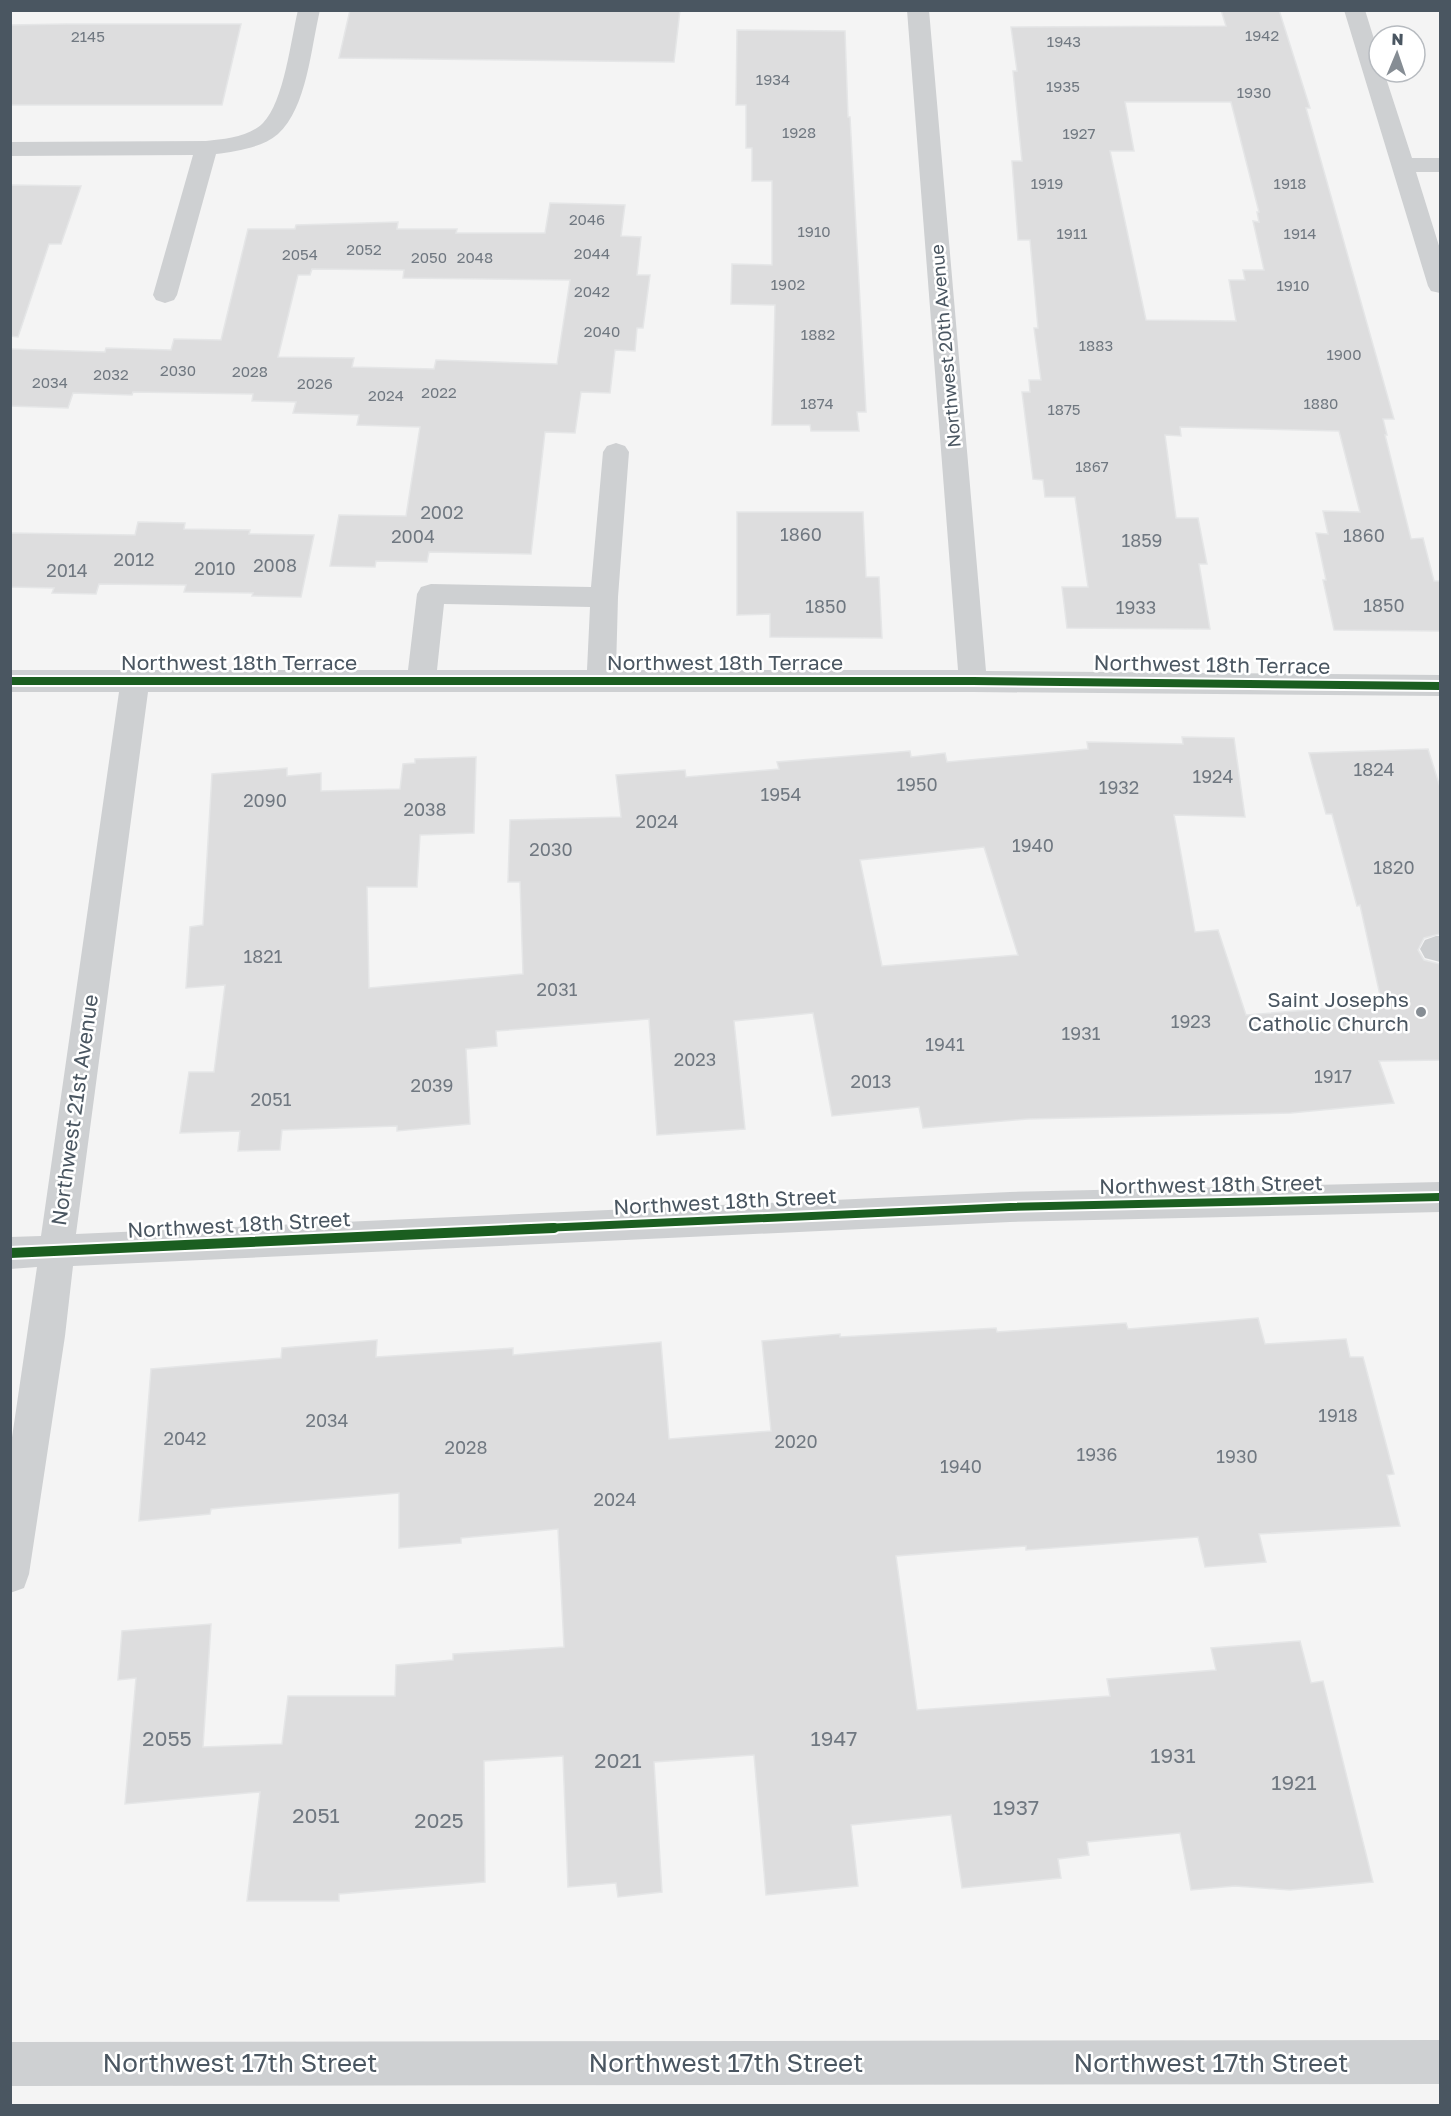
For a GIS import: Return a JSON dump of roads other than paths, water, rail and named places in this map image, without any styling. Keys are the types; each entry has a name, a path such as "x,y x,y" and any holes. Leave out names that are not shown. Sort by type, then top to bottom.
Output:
{"street":[{"path":"10,149 206,148 232,145 253,138 271,128 288,98 309,10"},
{"name":"Northwest 20th Avenue","path":"918,10 973,681"},
{"path":"1354,10 1440,286"},
{"path":"165,295 206,148"},
{"path":"1404,165 1440,165"},
{"path":"601,681 604,597 616,452"},
{"path":"421,681 431,594 604,597"},
{"name":"Northwest 18th Terrace","path":"10,681 973,681 1440,686"},
{"name":"Northwest 21st Avenue","path":"10,1574 47,1336 56,1251 135,682"},
{"name":"Northwest 18th Street","path":"10,1253 998,1208 1440,1197"},
{"name":"Northwest 17th Street","path":"10,2064 1440,2062"}],"place":[{"name":"Saint Josephs Catholic Church","path":"1421,1012"}]}
